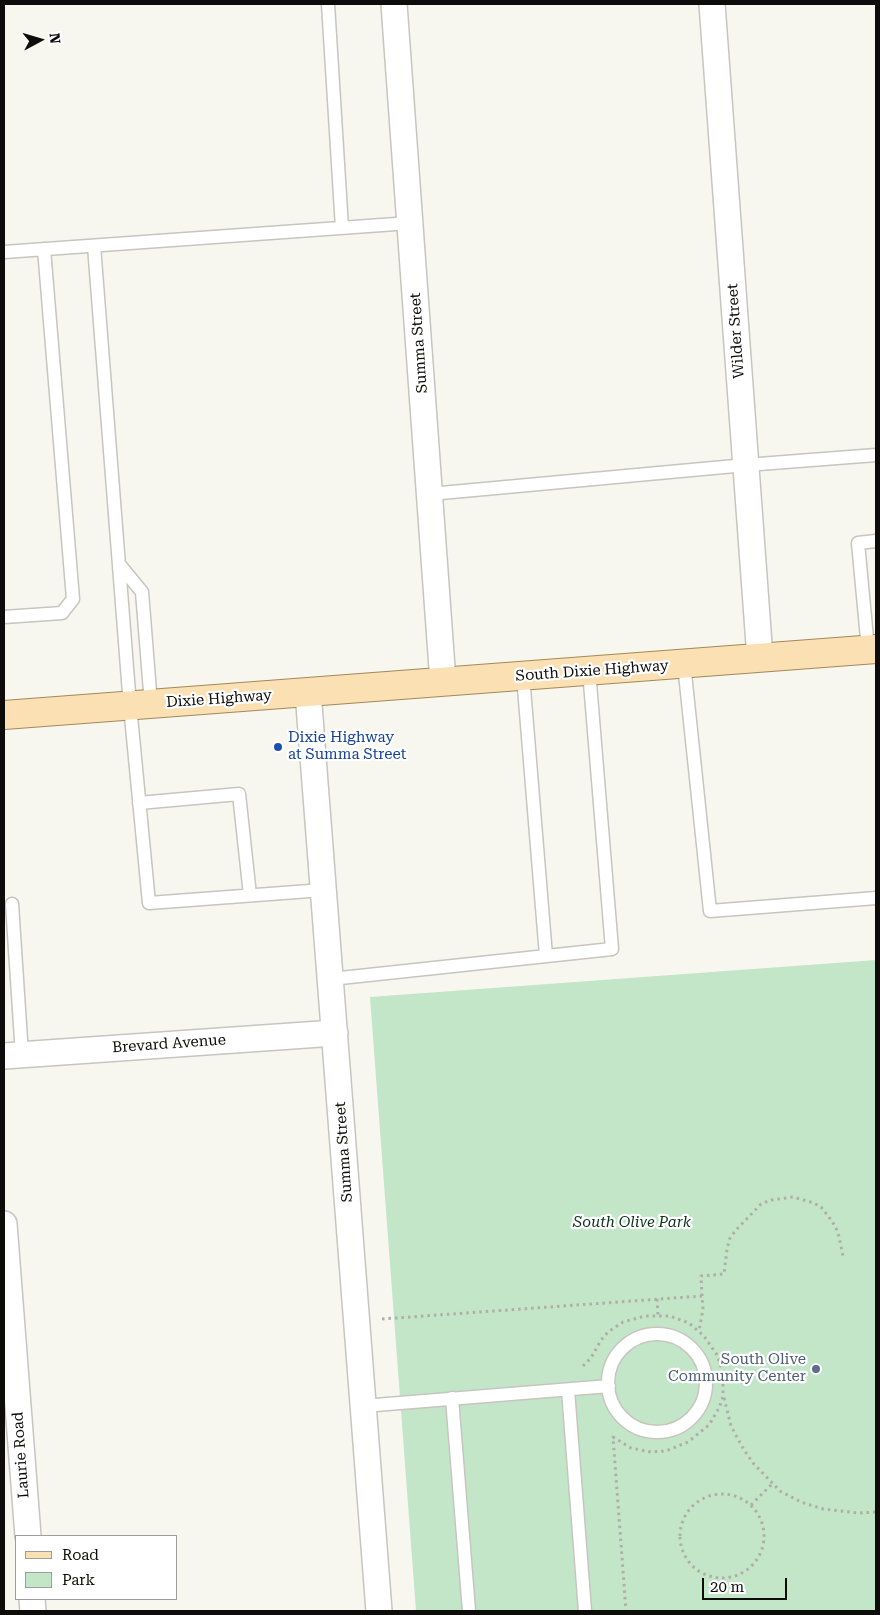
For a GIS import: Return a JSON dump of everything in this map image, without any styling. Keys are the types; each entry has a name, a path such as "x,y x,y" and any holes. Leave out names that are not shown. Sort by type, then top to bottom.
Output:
{"main road":[{"name":"South Dixie Highway","path":"308,692 872,649"},
{"name":"Dixie Highway","path":"141,705 308,692"},
{"path":"4,715 141,705"}],"street":[{"name":"Summa Street","path":"394,4 444,682"},
{"name":"Wilder Street","path":"712,4 760,658"},
{"name":"Summa Street","path":"308,692 379,1611"},
{"name":"Brevard Avenue","path":"13,1055 335,1033"},
{"name":"Laurie Road","path":"4,1224 28,1535"}],"lane":[{"path":"328,4 342,228"},
{"path":"4,252 410,223"},
{"path":"94,246 119,564 141,705"},
{"path":"4,617 62,613 73,599 44,249"},
{"path":"430,494 876,455"},
{"path":"872,649 858,543 876,541"},
{"path":"119,564 142,592 139,803 149,903 323,890"},
{"path":"684,664 710,911 876,898"},
{"path":"331,980 612,949 589,671"},
{"path":"524,676 546,956"},
{"path":"139,803 240,794 250,896"},
{"path":"12,904 13,1055"},
{"path":"648,1334 664,1334 679,1338 692,1348 701,1360 706,1375 706,1392 700,1408 689,1422 674,1430 657,1433 640,1430 626,1422 615,1409 608,1386 612,1362 621,1349 633,1340 648,1334"},
{"path":"363,1406 608,1386"},
{"path":"568,1390 585,1611"},
{"path":"452,1398 469,1611"}],"path":[{"path":"700,1331 703,1309 701,1276 724,1274 730,1238 761,1204 771,1200 792,1197 822,1207 838,1232 843,1256"},
{"path":"379,1319 702,1296"},
{"path":"656,1299 658,1315"},
{"path":"580,1367 585,1365 591,1358 608,1332 623,1322 645,1316 658,1315 679,1319 700,1331 711,1344 723,1373 723,1397 731,1426 753,1463 772,1484 791,1498 812,1506 838,1511 876,1512"},
{"path":"626,1611 614,1438 631,1448 651,1452 666,1451 678,1447 688,1442 709,1425 723,1397"},
{"path":"751,1505 772,1484"},
{"path":"725,1494 743,1499 751,1505 762,1522 764,1541 762,1550 751,1567 734,1576 714,1577 705,1574 689,1562 681,1544 682,1525 685,1516 698,1502 706,1497 725,1494"}],"green space":[{"name":"South Olive Park","path":"876,960 876,1611 416,1611 370,997"}],"place":[{"name":"Dixie Highway at Summa Street","path":"278,747"},
{"name":"South Olive Community Center","path":"816,1369"}]}
